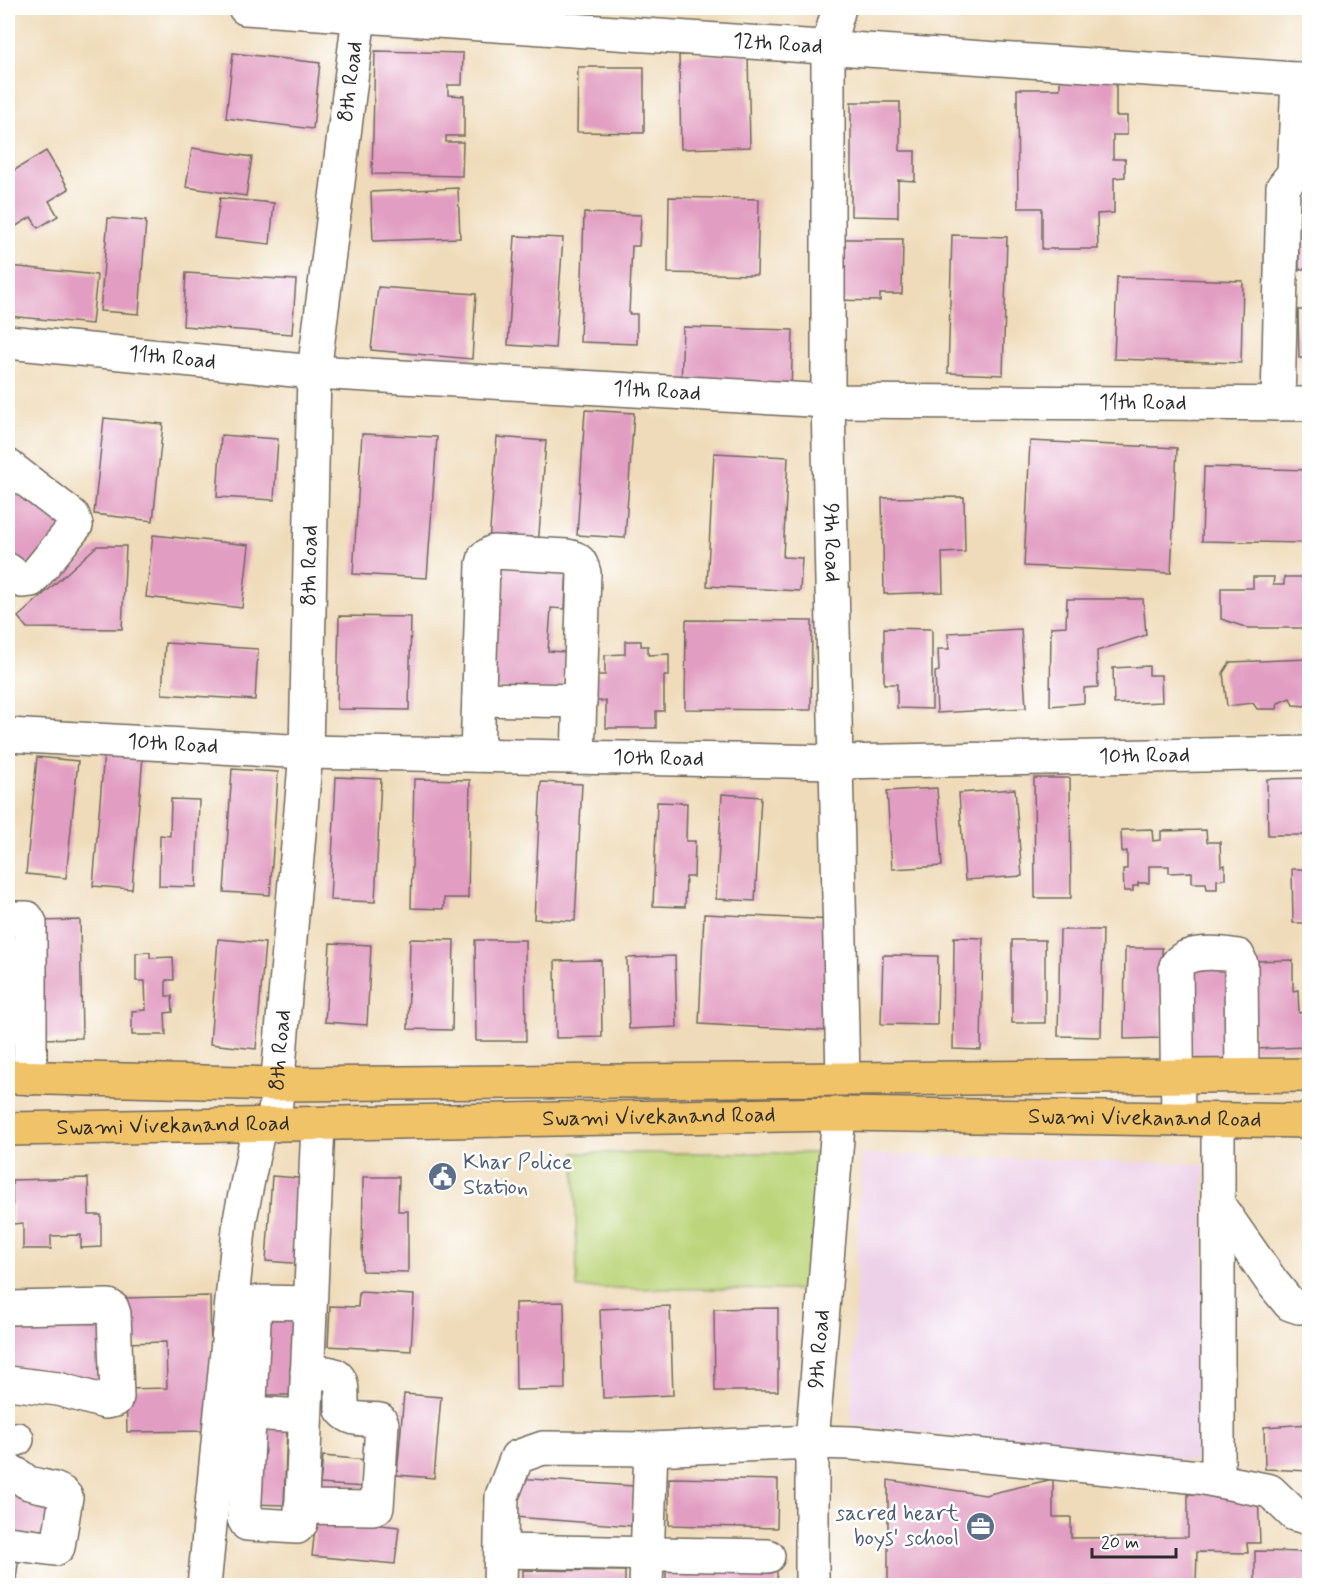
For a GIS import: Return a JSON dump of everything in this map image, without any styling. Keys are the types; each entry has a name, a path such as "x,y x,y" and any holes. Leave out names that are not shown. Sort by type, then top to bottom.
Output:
{"main road":[{"name":"Swami Vivekanand Road","path":"19,1077 278,1084 1310,1075"},
{"path":"162,1081 163,1127"},
{"name":"Swami Vivekanand Road","path":"8,1130 839,1114 1310,1122"}],"street":[{"name":"12th Road","path":"245,8 359,11 1304,80"},
{"name":"9th Road","path":"839,8 828,47 828,401 843,1078"},
{"name":"8th Road","path":"204,1586 240,1219 252,1159 267,1126 278,1084 306,752 314,372 359,11"},
{"path":"1294,404 1284,187 1294,173 1304,80"},
{"name":"11th Road","path":"8,342 314,372 828,401 1294,404"},
{"path":"8,466 73,516 76,525 31,580 22,581 8,570"},
{"path":"477,755 483,564 485,557 493,552 567,556 575,557 581,562 584,573 578,757"},
{"path":"479,699 580,701"},
{"name":"10th Road","path":"8,735 306,752 835,762 1310,753"},
{"path":"8,918 30,920 19,1077"},
{"path":"1178,1119 1176,966 1180,959 1189,955 1229,954 1238,956 1241,964 1242,1075"},
{"name":"9th Road","path":"812,1586 812,1442 839,1114"},
{"path":"1218,1120 1218,1480"},
{"path":"310,1303 255,1303 245,1522 297,1527 301,1523 318,1124"},
{"path":"1219,1206 1290,1304 1310,1307"},
{"path":"8,1308 109,1306 112,1308 117,1397 115,1401 105,1402 58,1389 8,1383"},
{"path":"301,1507 377,1507 382,1424 380,1420 347,1417 342,1410 342,1386 338,1377 333,1373 307,1372"},
{"path":"249,1413 305,1416"},
{"path":"500,1586 502,1496 517,1457 543,1448 651,1449 812,1442 852,1443 1218,1480 1269,1491 1294,1514 1310,1518"},
{"path":"647,1570 651,1449"},
{"path":"8,1471 17,1474 29,1483 61,1491 66,1497 58,1548 8,1544"},
{"path":"501,1551 647,1570 768,1556"}],"shaded area":[{"path":"861,1154 1204,1164 1203,1462 851,1425"}],"green space":[{"path":"575,1153 825,1153 813,1290 577,1288"}],"building":[{"path":"375,51 463,53 462,85 448,85 448,95 464,96 464,136 446,136 446,142 463,142 462,176 372,174"},
{"path":"233,53 320,63 313,129 226,118"},
{"path":"748,54 750,147 681,149 679,55"},
{"path":"578,67 644,67 644,133 577,132"},
{"path":"1060,75 1116,75 1116,116 1127,116 1127,135 1113,135 1113,159 1125,159 1125,177 1114,178 1114,213 1097,214 1098,249 1042,249 1042,208 1018,208 1017,89 1060,89"},
{"path":"851,102 900,102 900,151 915,151 915,181 898,180 898,217 851,216"},
{"path":"192,148 252,157 246,196 186,187"},
{"path":"46,151 69,189 49,201 58,216 38,228 31,217 8,231 8,174"},
{"path":"1298,187 1310,187 1310,269 1299,269"},
{"path":"458,188 460,238 373,241 371,192"},
{"path":"669,197 759,199 757,275 668,273"},
{"path":"220,198 274,203 270,244 214,238"},
{"path":"584,213 641,215 639,246 632,246 629,314 637,314 637,344 580,342"},
{"path":"108,218 146,221 139,314 100,311"},
{"path":"952,235 1007,237 1003,375 948,373"},
{"path":"515,236 563,238 555,348 508,345"},
{"path":"832,239 903,239 902,294 880,294 880,301 832,300"},
{"path":"9,266 97,275 92,324 8,316"},
{"path":"186,273 296,280 292,334 183,326"},
{"path":"1117,277 1243,281 1241,363 1114,359"},
{"path":"378,287 476,294 472,359 371,350"},
{"path":"1298,310 1310,310 1310,358 1299,358"},
{"path":"683,327 793,330 791,392 681,389"},
{"path":"585,410 634,413 625,538 577,535"},
{"path":"104,418 163,424 153,521 94,514"},
{"path":"362,434 437,437 427,578 353,574"},
{"path":"221,435 278,439 274,500 217,497"},
{"path":"497,437 546,441 538,547 489,543"},
{"path":"1030,441 1177,448 1171,573 1024,566"},
{"path":"714,453 788,457 783,557 802,558 800,591 707,586"},
{"path":"1204,467 1310,470 1310,543 1202,541"},
{"path":"8,479 64,524 23,575 8,562"},
{"path":"964,497 965,552 942,553 943,592 884,594 882,498"},
{"path":"153,535 249,545 242,608 146,597"},
{"path":"97,546 126,546 122,629 27,628 18,617"},
{"path":"493,563 567,567 565,609 551,608 548,651 565,652 563,692 487,688"},
{"path":"1253,577 1274,577 1273,585 1284,585 1284,577 1310,577 1310,628 1248,628 1221,619 1221,588 1253,588"},
{"path":"1067,599 1143,599 1146,635 1097,651 1098,687 1084,688 1084,703 1050,706 1051,627 1066,626"},
{"path":"339,616 411,617 409,710 337,709"},
{"path":"686,620 812,621 811,710 685,709"},
{"path":"884,628 932,629 932,709 897,708 897,684 884,684"},
{"path":"1021,629 1026,708 937,713 935,672 939,671 938,649 949,649 948,633"},
{"path":"625,641 641,641 641,646 648,646 648,655 669,654 669,676 664,676 664,711 656,711 656,728 606,728 606,701 593,701 593,675 605,675 605,655 625,654"},
{"path":"165,643 258,649 255,700 162,694"},
{"path":"1310,659 1310,703 1306,706 1293,705 1290,698 1278,703 1277,709 1257,709 1253,703 1227,706 1223,673 1230,662"},
{"path":"1149,666 1149,675 1161,675 1162,702 1114,704 1113,668"},
{"path":"104,753 143,756 132,889 93,886"},
{"path":"37,757 78,761 66,878 26,874"},
{"path":"232,769 278,772 270,895 224,892"},
{"path":"336,777 381,779 375,902 330,900"},
{"path":"1034,778 1070,778 1071,898 1035,898"},
{"path":"1310,778 1310,835 1268,835 1267,779"},
{"path":"414,779 470,780 468,898 444,898 444,909 411,908"},
{"path":"541,782 582,784 575,921 534,919"},
{"path":"937,788 942,866 892,869 887,791"},
{"path":"1015,789 1022,876 965,880 959,793"},
{"path":"722,794 761,797 755,901 716,899"},
{"path":"171,799 199,800 196,887 159,886 160,835 170,836"},
{"path":"657,802 687,803 686,841 695,841 694,877 686,877 685,907 653,906"},
{"path":"1152,829 1153,841 1161,840 1161,831 1206,830 1207,842 1220,842 1221,866 1225,865 1225,879 1217,880 1217,889 1207,889 1206,883 1192,883 1192,872 1169,873 1169,866 1149,866 1149,883 1138,883 1138,886 1133,886 1133,891 1124,891 1123,869 1127,869 1127,851 1122,852 1121,830"},
{"path":"1292,869 1310,869 1310,923 1293,923"},
{"path":"704,914 834,920 829,1031 699,1024"},
{"path":"80,920 82,1038 41,1039 38,921"},
{"path":"22,924 23,1054 8,1055 8,925"},
{"path":"1060,930 1103,930 1101,1037 1058,1036"},
{"path":"954,937 983,938 981,1050 953,1049"},
{"path":"218,939 265,943 256,1049 210,1044"},
{"path":"410,939 454,940 452,1030 408,1029"},
{"path":"475,940 525,940 526,1041 476,1041"},
{"path":"1012,940 1045,940 1045,1023 1012,1023"},
{"path":"330,943 371,945 367,1025 325,1022"},
{"path":"1125,948 1162,948 1161,1038 1124,1039"},
{"path":"150,952 150,958 173,957 174,980 166,980 166,996 172,996 173,1012 165,1013 166,1035 132,1035 132,1011 146,1010 145,981 136,981 136,953"},
{"path":"883,955 938,956 937,1025 881,1024"},
{"path":"675,956 677,1027 629,1029 627,958"},
{"path":"601,960 602,1037 556,1038 555,961"},
{"path":"1293,960 1293,991 1298,990 1299,1013 1305,1012 1306,1047 1254,1049 1252,961"},
{"path":"1192,966 1232,966 1231,1061 1191,1061"},
{"path":"272,1176 311,1179 304,1264 266,1261"},
{"path":"363,1177 399,1177 398,1211 408,1211 408,1272 362,1271"},
{"path":"88,1178 89,1215 101,1215 101,1247 81,1248 81,1235 51,1236 51,1249 23,1249 23,1223 13,1224 12,1180"},
{"path":"359,1292 414,1295 411,1351 328,1346 330,1306 358,1307"},
{"path":"210,1296 212,1431 127,1432 126,1389 167,1388 166,1342 122,1343 121,1298"},
{"path":"564,1302 565,1389 516,1390 515,1303"},
{"path":"670,1306 673,1395 603,1398 600,1309"},
{"path":"778,1308 778,1391 715,1391 714,1309"},
{"path":"108,1312 110,1389 11,1372 8,1314"},
{"path":"260,1312 298,1312 297,1395 259,1395"},
{"path":"404,1394 441,1397 434,1478 397,1475"},
{"path":"1310,1424 1310,1471 1265,1469 1264,1427"},
{"path":"254,1427 287,1428 284,1505 252,1504"},
{"path":"323,1456 367,1460 365,1487 320,1484"},
{"path":"517,1478 633,1486 631,1526 515,1517"},
{"path":"669,1478 778,1480 777,1528 669,1525"},
{"name":"sacred heart boys' school","path":"1053,1479 1053,1517 1071,1517 1071,1538 1188,1537 1188,1494 1244,1493 1258,1494 1260,1543 1247,1543 1248,1553 1197,1552 1196,1586 888,1586 888,1480 985,1495"},
{"path":"8,1483 20,1485 18,1497 55,1503 49,1541 8,1534"},
{"path":"316,1518 399,1527 395,1564 312,1556"},
{"path":"1255,1551 1310,1552 1310,1586 1255,1586"},
{"path":"8,1555 19,1557 15,1586 8,1586"},
{"path":"666,1560 777,1560 777,1586 666,1586"},
{"path":"523,1570 625,1571 625,1586 523,1586"}],"place":[{"name":"Khar Police Station","path":"442,1176"},
{"name":"sacred heart boys' school","path":"980,1527"}]}
